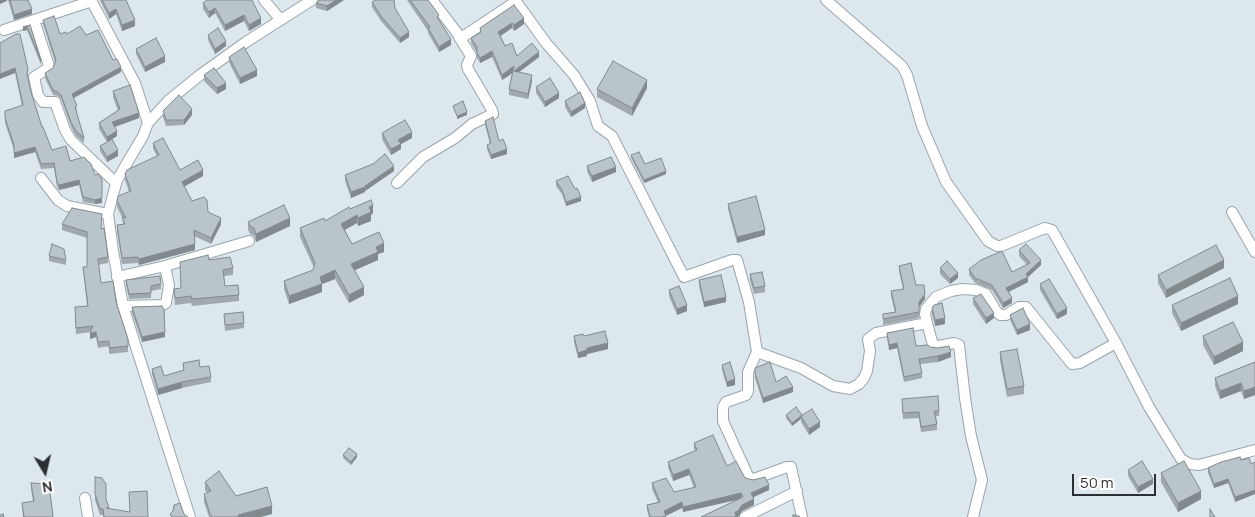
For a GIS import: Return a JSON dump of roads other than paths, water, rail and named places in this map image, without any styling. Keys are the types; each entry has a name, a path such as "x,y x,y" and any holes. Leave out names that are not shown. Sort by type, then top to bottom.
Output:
{"street":[{"path":"264,0 280,19"},
{"path":"190,517 123,306 108,214 116,182 143,136 148,123 168,101 200,75 280,19 312,0"},
{"path":"397,183 424,156 455,138 472,124 493,114 468,69 467,65 471,56 432,0"},
{"path":"826,0 902,66 907,75 922,126 946,182 988,241 996,246 1001,246 1045,228 1052,230 1116,343 1149,407 1181,459 1190,464 1199,465 1255,450"},
{"path":"4,30 92,1 135,84 148,123"},
{"path":"459,37 462,37 515,1 546,43 574,75 590,102 598,126 612,136 684,277 732,260 737,260 749,302 757,352 748,372 748,391 746,395 726,402 723,407 723,421 749,478 754,479 789,467 792,469 802,517"},
{"path":"34,20 48,66 47,70 34,77 38,95 43,102 55,102 65,130 71,140 116,182"},
{"path":"41,178 58,200 67,206 108,214"},
{"path":"1232,212 1255,252"},
{"path":"117,277 165,266 249,241"},
{"path":"123,306 163,305 166,303 169,285 165,266"},
{"path":"973,517 982,480 971,436 960,345 954,343 939,346 933,345 925,314 926,309 936,298 962,289 976,290 986,294 1000,316 1006,315 1019,307 1026,307 1072,364 1080,363 1116,343"},
{"path":"757,352 800,368 833,386 850,389 859,384 867,371 870,352 868,339 872,335 927,323"},
{"path":"745,517 797,491"},
{"path":"85,498 88,517"}]}
